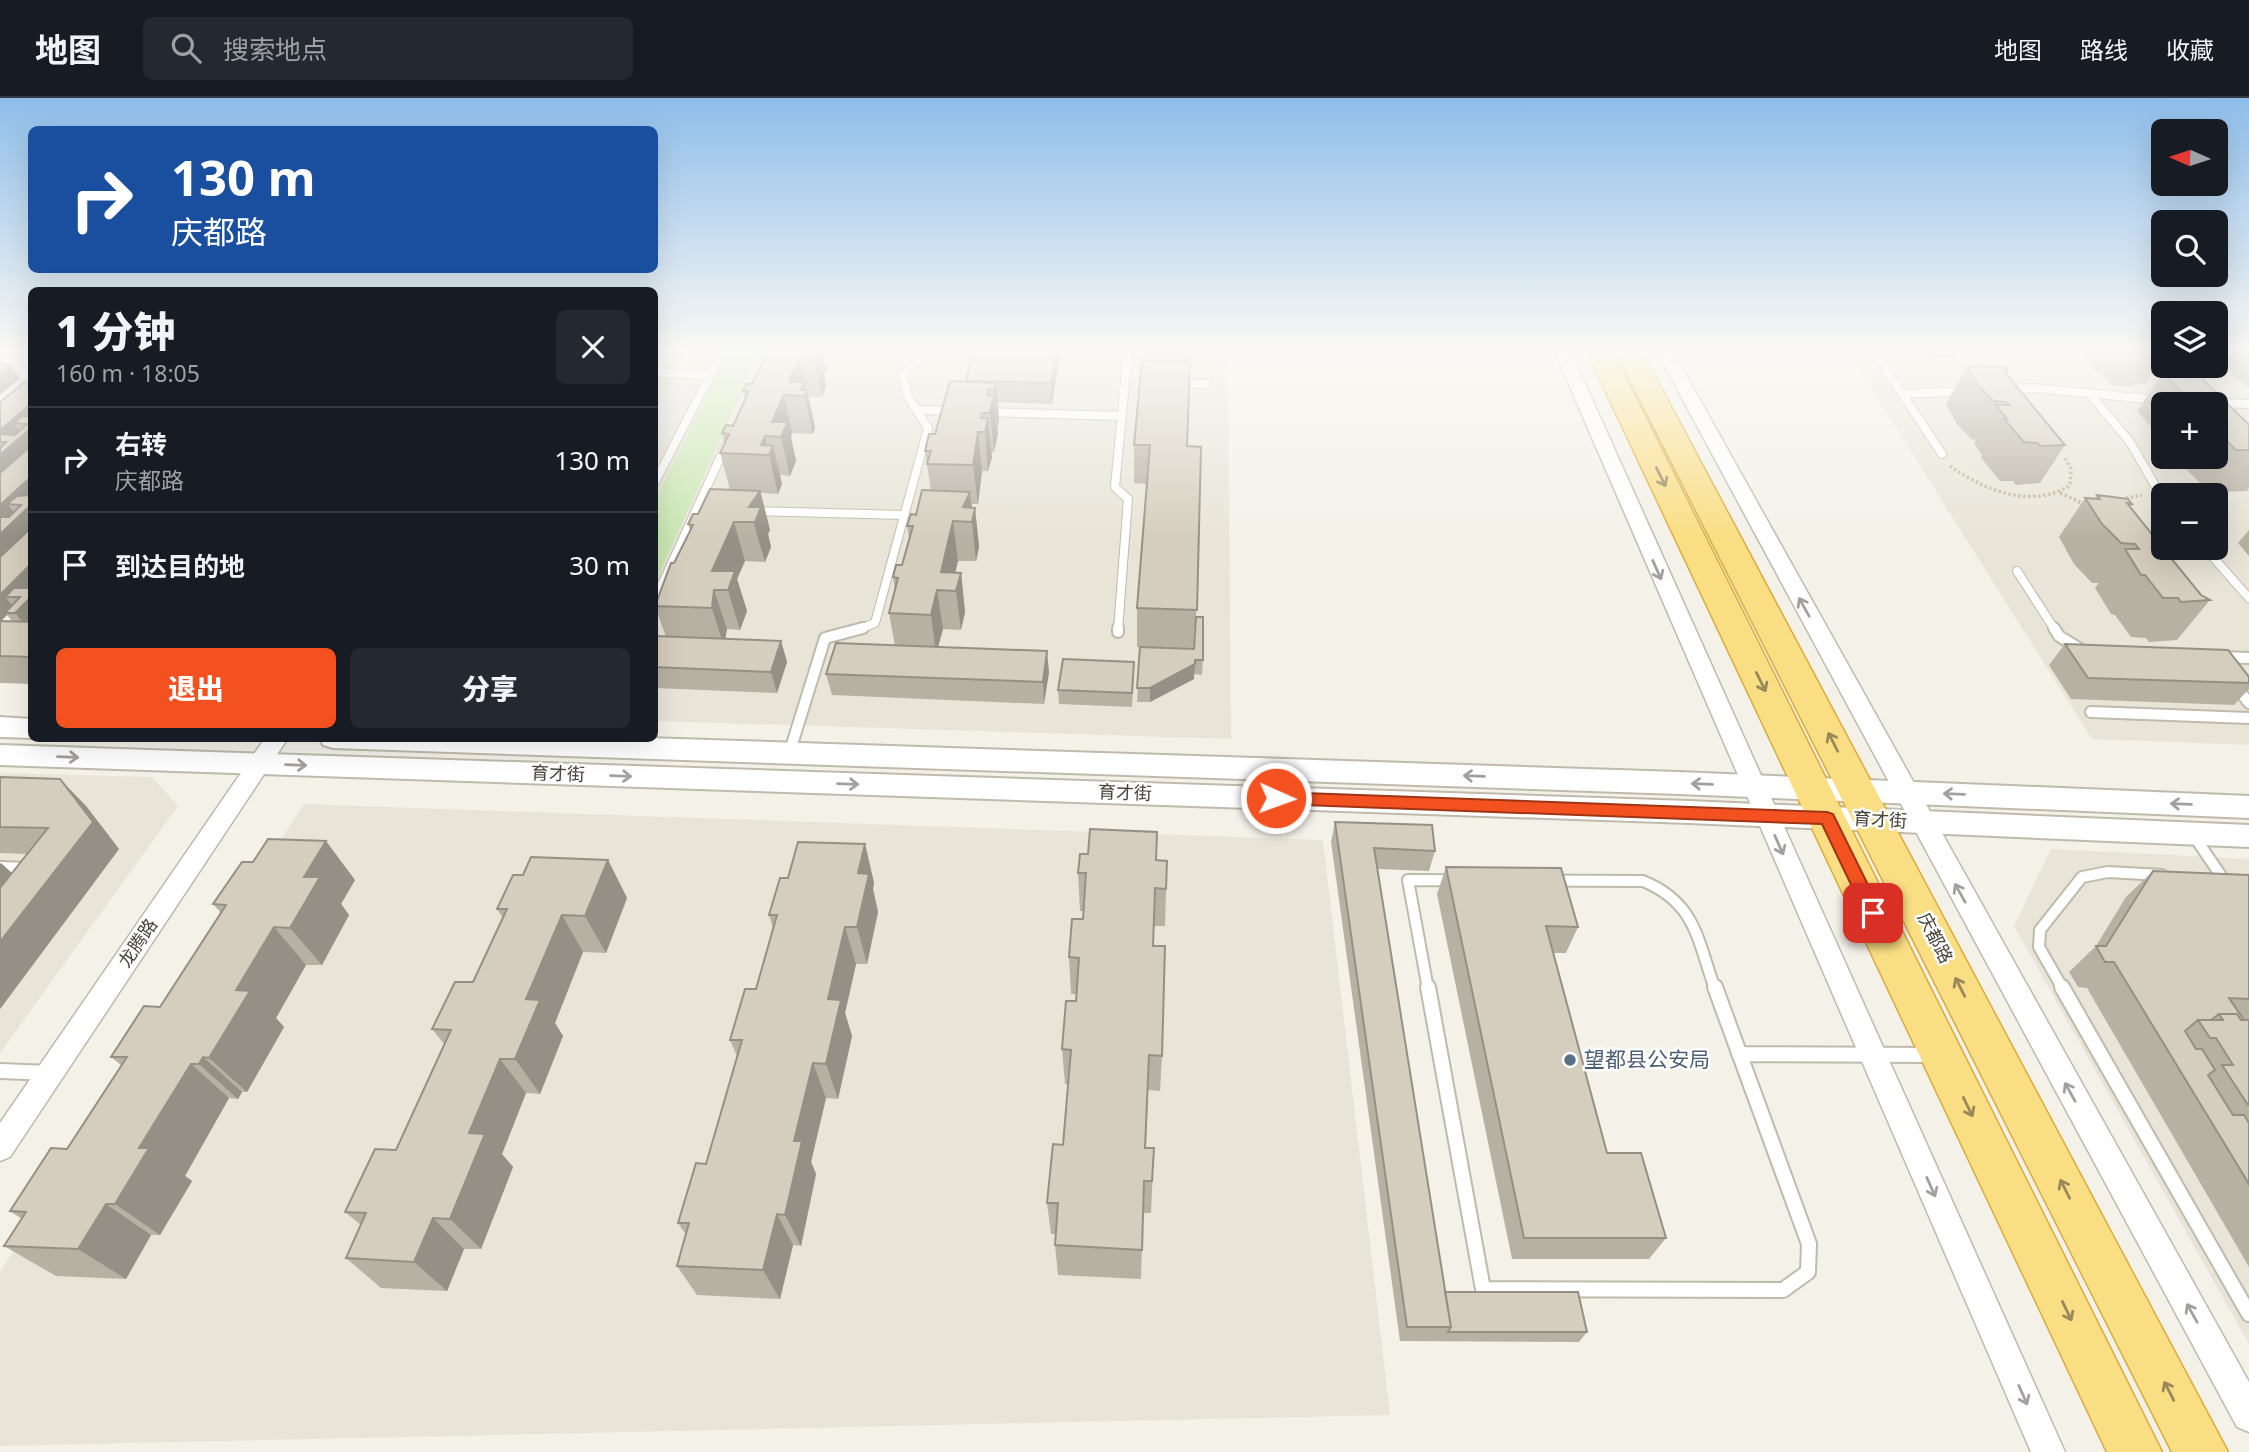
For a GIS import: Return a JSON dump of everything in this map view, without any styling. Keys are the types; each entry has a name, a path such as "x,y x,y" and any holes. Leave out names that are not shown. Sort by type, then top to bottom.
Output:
{"highway":[{"path":"1630,413 2135,1452"},
{"name":"庆都路","path":"1661,413 2201,1452"}],"street":[{"path":"1590,413 2048,1452"},
{"path":"1698,413 2249,1415"},
{"path":"0,727 28,729"},
{"name":"龙腾路","path":"0,1147 274,742"},
{"name":"育才街","path":"447,742 1753,786 1820,803 1866,805 1922,822 2249,836"},
{"name":"育才街","path":"0,755 1766,815 1820,803"},
{"name":"育才街","path":"1866,805 1905,792 2249,807"}],"lane":[{"path":"658,476 690,413"},
{"path":"789,754 825,638 845,635 875,623 928,428 919,413"},
{"path":"1026,413 1122,416 1115,487 1128,499 1118,632"},
{"path":"1915,413 1942,454"},
{"path":"2106,413 2130,442 2154,483"},
{"path":"658,592 731,436"},
{"path":"697,509 711,509"},
{"path":"738,510 904,515"},
{"path":"2216,560 2249,598"},
{"path":"2017,571 2059,636 2070,645 2089,651"},
{"path":"2220,666 2213,657 2249,658"},
{"path":"2227,676 2249,704"},
{"path":"2091,712 2249,718"},
{"path":"2193,834 2236,898"},
{"path":"0,867 44,869 36,878"},
{"path":"2172,875 2108,872 2082,877 2040,930 2039,947 2249,1314"},
{"path":"1408,880 1643,881 1667,891 1687,912 1739,1054 1809,1244 1808,1272 1783,1290 1483,1289 1408,880"},
{"path":"1739,1054 1942,1055"},
{"path":"0,1071 50,1073"}],"path":[{"path":"1942,454 1951,467 1982,486 2032,497 2060,493 2090,507"},
{"path":"2060,493 2072,480 2064,456"},
{"path":"2113,505 2122,497 2140,495"}],"shaded area":[{"path":"658,413 1228,413 1231,739 658,721"},
{"path":"658,413 677,413 658,451"},
{"path":"1887,413 2151,413 2151,469 2228,469 2228,413 2249,413 2249,745 2092,739"},
{"path":"0,773 152,777 178,806 0,1053"},
{"path":"304,804 1323,840 1390,1415 0,1446 0,1272"},
{"path":"2051,849 2249,859 2249,1344 2014,926"}],"green space":[{"path":"698,413 732,413 658,576 658,495"}],"building":[{"path":"0,413 20,413 0,430"},
{"path":"739,413 776,413 772,422 788,422 781,437 765,436 761,445 773,446 769,455 720,453 729,434 722,433 726,425 733,426"},
{"path":"941,413 982,413 981,418 988,418 985,432 978,432 973,465 927,464 931,451 925,451 929,434 935,434"},
{"path":"1137,413 1188,413 1187,446 1201,447 1197,610 1137,608 1150,445 1134,445"},
{"path":"2002,413 2039,413 2065,445 2040,446 2038,443 2024,442 2004,419 2007,419"},
{"path":"2228,413 2237,413 2249,425 2249,450 2236,450 2228,442"},
{"path":"22,416 28,417 28,430 0,455 0,448 6,442 0,442 0,436 15,435 27,424 14,423"},
{"path":"28,448 28,480 0,505 0,473"},
{"path":"710,489 760,491 749,507 761,507 755,522 734,522 712,571 735,571 728,590 714,590 712,608 658,606 658,598 671,563 674,563 693,525 688,524 693,514 698,514"},
{"path":"922,490 970,492 963,507 975,508 972,522 953,521 941,572 961,573 956,591 937,590 931,615 889,613 898,578 893,577 896,565 902,565 913,526 907,526 911,514 916,515"},
{"path":"28,495 28,508 0,534 0,517 9,517 21,505 7,504 17,496"},
{"path":"2097,495 2128,499 2132,504 2127,503 2151,533 2151,560 2173,560 2201,595 2210,600 2181,602 2178,598 2163,598 2145,575 2141,575 2125,549 2139,549 2135,544 2121,543 2102,524 2085,498 2100,499"},
{"path":"28,531 28,567 0,595 0,557"},
{"path":"14,588 28,588 28,600 15,613 5,613 20,597 5,597"},
{"path":"1196,617 1203,617 1203,660 1195,660 1195,664 1150,688 1137,688 1140,647 1194,649"},
{"path":"0,621 28,622 28,657 0,656"},
{"path":"658,636 781,641 771,672 658,667"},
{"path":"836,643 1047,651 1043,682 826,674"},
{"path":"2065,644 2228,650 2249,677 2249,683 2088,678"},
{"path":"1063,659 1134,662 1132,693 1058,690"},
{"path":"0,777 60,779 93,822 0,942 0,888 48,828 0,827"},
{"path":"1335,822 1432,825 1435,851 1374,848 1451,1327 1407,1327"},
{"path":"1090,829 1157,832 1156,860 1167,861 1166,889 1155,888 1153,946 1165,946 1162,1056 1149,1055 1145,1148 1154,1148 1152,1181 1144,1181 1142,1250 1055,1245 1058,1203 1047,1203 1053,1144 1063,1145 1071,1050 1062,1049 1066,1001 1076,1001 1079,958 1069,957 1072,919 1083,919 1086,873 1078,873 1080,854 1088,854"},
{"path":"268,839 326,841 304,877 320,877 290,928 274,927 236,990 250,991 209,1058 203,1057 199,1064 191,1064 139,1148 149,1148 115,1204 106,1204 78,1249 4,1246 26,1212 10,1211 51,1148 67,1149 127,1057 111,1057 144,1006 160,1007 226,905 213,904 242,862 253,862"},
{"path":"798,842 865,844 858,873 869,874 857,927 845,927 828,999 841,1000 826,1064 813,1063 794,1141 802,1141 785,1215 777,1214 763,1270 677,1266 689,1223 678,1223 696,1163 706,1164 742,1040 730,1040 745,989 756,989 777,915 769,915 780,878 788,878"},
{"path":"531,857 608,860 585,916 562,915 526,999 540,1000 515,1059 500,1059 469,1133 485,1134 450,1219 433,1218 414,1262 346,1258 366,1213 345,1212 375,1149 396,1150 451,1030 432,1029 455,982 473,982 507,909 497,909 513,875 523,875"},
{"path":"1446,867 1561,868 1578,927 1546,926 1607,1153 1641,1153 1666,1238 1524,1238"},
{"path":"2153,871 2249,875 2249,999 2229,998 2244,1020 2237,1014 2219,1014 2211,1020 2198,1020 2185,1031 2196,1049 2202,1049 2215,1070 2208,1075 2233,1115 2244,1115 2249,1123 2249,1184 2114,962 2105,962 2096,946 2106,946"},
{"path":"2219,1014 2237,1014 2241,1020 2249,1020 2249,1105 2222,1065 2233,1065 2216,1038 2210,1038 2198,1020 2223,1020"},
{"path":"1445,1292 1578,1292 1587,1332 1448,1332 1451,1327"}],"place":[{"name":"望都县公安局","path":"1570,1060"}],"route":[{"path":"1276,798 1827,818 1873,913"}]}
